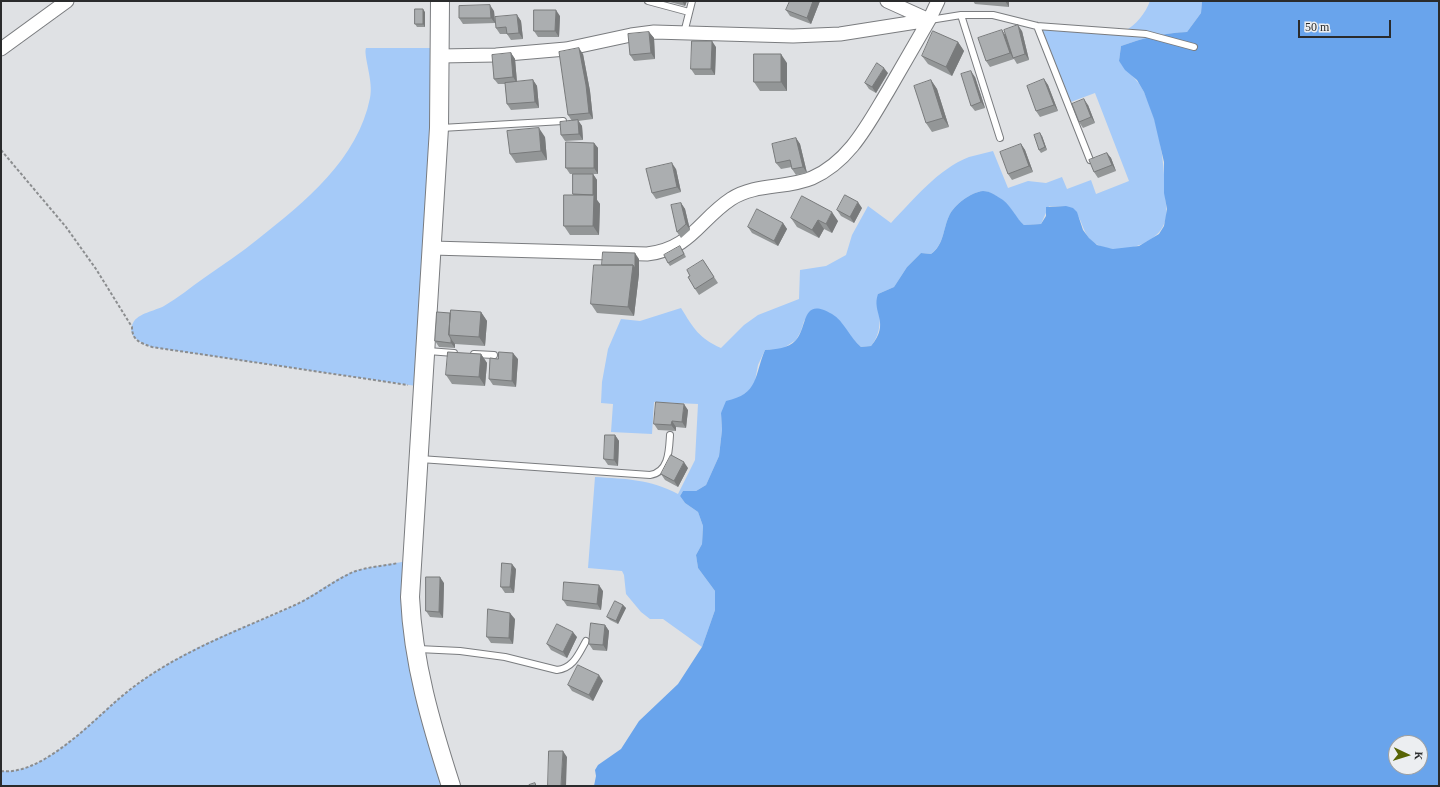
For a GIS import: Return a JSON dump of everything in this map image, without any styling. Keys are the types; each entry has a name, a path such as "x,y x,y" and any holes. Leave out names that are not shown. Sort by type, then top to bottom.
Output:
{"street":[{"path":"1,49 68,1"},
{"path":"440,1 439,128 410,597 414,648 428,713 451,786"},
{"path":"887,1 929,20"},
{"path":"432,248 640,254 663,252 684,242 730,200 745,191 811,178 827,170 843,158 860,137 929,20 938,1"},
{"path":"440,56 496,55 566,49 631,35 654,32 747,36 840,34 929,20"}],"lane":[{"path":"648,1 689,12"},
{"path":"684,33 692,1"},
{"path":"929,20 961,14 976,13 998,16 1037,26 1146,34 1194,47"},
{"path":"961,14 1000,138"},
{"path":"1037,26 1090,160"},
{"path":"439,128 563,121"},
{"path":"425,351 494,355"},
{"path":"418,459 650,475 660,472 663,468 669,453 670,435"},
{"path":"414,648 460,651 505,657 557,670 564,669 570,665 576,659 586,641"}],"path":[{"path":"1,150 66,227 96,269 132,327 132,335 139,343 160,348 423,387"},
{"path":"1,771 18,772 37,764 56,751 121,696 155,672 198,648 297,604 354,572 412,560"}],"shaded area":[{"path":"1150,1 1202,1 1201,13 1187,32 1154,36 1121,46 1119,61 1139,83 1144,92 1160,141 1167,212 1164,224 1155,236 1135,247 1113,249 1093,242 1088,236 1078,216 1074,211 1067,207 1049,206 1041,224 1024,225 1000,198 993,194 983,191 968,196 951,212 941,241 935,250 931,254 921,253 907,267 894,287 878,294 880,321 878,334 871,346 861,347 831,314 815,309 804,321 796,340 782,349 765,350 758,365 754,386 721,413 722,430 719,456 706,485 696,491 683,491 680,496 685,503 698,512 703,526 702,544 696,555 698,568 715,591 715,610 702,647 663,619 650,619 641,612 626,594 624,575 622,571 588,568 595,477 638,481 657,485 678,494 695,460 698,404 654,402 652,434 611,432 613,404 601,403 602,382 608,349 621,319 640,321 681,308 702,336 721,348 744,325 758,315 799,299 800,270 826,266 846,255 852,235 868,206 891,223 936,177 958,162 969,157 993,151 1008,188 1028,181 1046,183 1062,177 1067,189 1091,180 1096,194 1129,181 1095,93 1068,103 1037,26 1096,31 1124,31 1133,26 1140,18"},
{"path":"1202,1 1439,1 1439,786 594,786 596,776 595,770 598,765 621,749 639,721 678,684 702,647 715,610 715,591 698,568 696,555 702,544 703,526 698,512 685,503 680,496 683,491 696,491 706,485 719,456 722,430 721,413 726,401 737,398 750,389 757,376 765,350 782,348 793,343 800,334 807,315 810,311 815,309 822,309 836,317 861,347 871,346 877,338 880,330 877,307 878,294 894,287 907,267 921,253 931,254 935,250 941,241 951,212 968,196 978,192 988,192 1003,200 1024,225 1041,224 1046,216 1046,207 1066,206 1073,208 1077,212 1083,230 1089,238 1097,245 1113,249 1139,246 1159,234 1164,226 1167,209 1164,193 1164,162 1154,119 1144,92 1137,80 1125,70 1119,61 1121,46 1154,36 1187,32 1201,13"},
{"path":"366,48 440,48 423,387 152,347 136,339 133,336 131,328 135,320 169,303 252,244 294,210 327,178 342,160 354,141 364,120 370,98 371,84 365,52"},
{"path":"412,560 410,597 451,786 1,786 1,771 17,770 33,765 49,756 80,733 145,679 184,655 225,635 288,608 355,571"}],"building":[{"path":"790,1 813,1 807,18 786,10"},
{"path":"490,5 491,18 459,18 459,6"},
{"path":"415,9 423,9 423,24 415,24"},
{"path":"534,10 556,10 555,31 534,31"},
{"path":"517,15 519,33 507,34 506,27 496,28 495,17"},
{"path":"1018,25 1025,54 1013,58 1004,30"},
{"path":"1002,30 1010,53 986,61 978,38"},
{"path":"933,31 958,42 946,67 922,56"},
{"path":"649,32 651,53 630,55 628,34"},
{"path":"692,41 712,41 711,69 691,69"},
{"path":"579,48 586,85 589,113 568,115 559,52"},
{"path":"511,53 513,77 494,79 492,55"},
{"path":"754,54 781,54 781,82 754,82"},
{"path":"877,63 884,68 872,87 865,83"},
{"path":"971,71 981,102 971,106 961,74"},
{"path":"1044,79 1054,105 1036,111 1027,86"},
{"path":"533,80 535,102 507,104 505,83"},
{"path":"931,80 943,118 926,123 914,86"},
{"path":"1084,99 1091,117 1079,122 1072,104"},
{"path":"578,120 579,134 561,135 560,122"},
{"path":"539,128 541,151 510,154 507,131"},
{"path":"1040,133 1045,147 1039,150 1034,135"},
{"path":"796,138 803,167 792,169 790,160 776,163 772,144"},
{"path":"566,142 594,143 594,168 566,168"},
{"path":"1021,144 1029,166 1008,174 1000,152"},
{"path":"1107,153 1112,165 1094,172 1089,160"},
{"path":"672,163 677,187 652,193 646,169"},
{"path":"573,174 593,174 593,195 573,194"},
{"path":"564,195 594,195 593,226 564,226"},
{"path":"845,195 858,202 850,217 837,210"},
{"path":"802,196 832,212 826,224 818,220 812,230 791,218"},
{"path":"681,203 686,224 677,232 671,205"},
{"path":"757,209 783,223 774,241 748,227"},
{"path":"680,246 684,254 668,263 664,255"},
{"path":"603,252 635,253 635,268 633,265 602,265"},
{"path":"703,260 714,277 695,289 688,277 690,276 687,270"},
{"path":"594,265 633,265 628,307 591,304"},
{"path":"451,310 481,312 479,337 449,335"},
{"path":"437,312 450,313 449,335 451,343 435,341"},
{"path":"448,352 481,354 479,377 446,375"},
{"path":"499,352 513,353 512,381 489,379 490,358 498,359"},
{"path":"656,402 684,404 682,422 672,421 671,425 654,424"},
{"path":"605,435 615,435 614,460 604,459"},
{"path":"671,455 684,462 674,481 661,474"},
{"path":"502,563 512,564 510,587 501,587"},
{"path":"426,577 440,577 439,612 426,611"},
{"path":"564,582 599,585 597,604 563,600"},
{"path":"615,601 623,605 616,621 607,617"},
{"path":"488,609 510,613 509,638 487,637"},
{"path":"591,623 605,625 603,645 589,644"},
{"path":"557,624 573,632 563,652 547,644"},
{"path":"578,665 599,675 589,695 568,685"},
{"path":"549,751 563,751 561,786 548,786"},
{"path":"535,783 536,786 529,786 529,785"}]}
